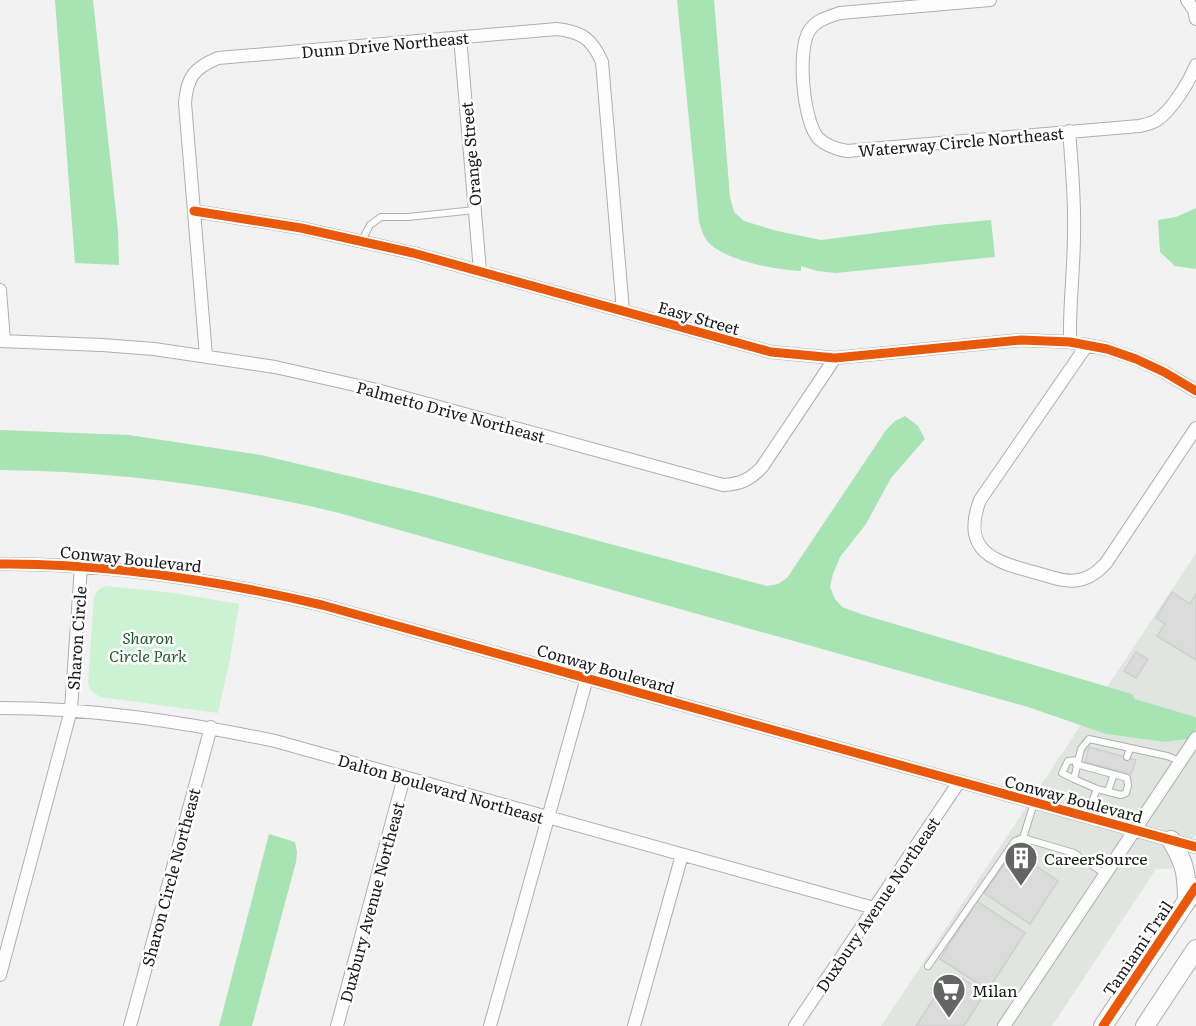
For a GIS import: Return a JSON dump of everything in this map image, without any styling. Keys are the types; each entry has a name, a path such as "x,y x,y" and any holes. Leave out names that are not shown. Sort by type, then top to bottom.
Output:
{"main road":[{"path":"1171,840 1182,858 1191,894"},
{"name":"Tamiami Trail","path":"1103,1026 1191,894"},
{"path":"1145,1026 1196,949"}],"street":[{"name":"Waterway Circle Northeast","path":"990,0 840,13 822,19 810,29 804,43 803,69 807,113 811,127 819,140 832,148 847,151 1139,126 1155,122 1167,112 1196,65"},
{"path":"1186,0 1194,10 1196,19"},
{"name":"Dunn Drive Northeast","path":"206,356 185,103 186,88 193,74 204,64 218,58 557,29 572,31 585,37 596,48 602,62 623,311"},
{"name":"Orange Street","path":"460,38 480,271"},
{"path":"1069,131 1074,232 1069,312 1070,342"},
{"name":"Easy Street","path":"194,211 362,240 771,352 835,358 1021,340 1070,342 1136,359 1164,372 1196,392"},
{"path":"0,290 2,341"},
{"name":"Palmetto Drive Northeast","path":"2,341 102,345 206,356 275,367 377,390 723,485 737,484 751,478 762,467 835,358"},
{"path":"1087,345 980,500 974,517 974,532 980,546 990,557 1004,564 1066,581 1082,580 1095,573 1106,563 1196,428"},
{"name":"Conway Boulevard","path":"0,564 81,566 190,578 256,589 322,604 1196,847"},
{"name":"Sharon Circle","path":"71,710 81,566"},
{"path":"490,1026 587,678"},
{"name":"Dalton Boulevard Northeast","path":"0,708 71,710 152,718 275,741 874,908"},
{"path":"0,975 71,710"},
{"name":"Sharon Circle Northeast","path":"130,1026 211,728"},
{"path":"1004,1026 1194,741"},
{"name":"Duxbury Avenue Northeast","path":"337,1026 404,777"},
{"name":"Duxbury Avenue Northeast","path":"795,1026 959,782"},
{"path":"634,1026 682,855"}],"lane":[{"path":"362,240 370,225 381,217 408,217 475,210"},
{"path":"1074,779 1081,749 1089,739 1167,756 1180,762"},
{"path":"1101,750 1104,742"},
{"path":"1126,758 1130,748"},
{"path":"1068,761 1077,762 1127,778 1126,793 1121,795 1097,789 1062,773 1068,761"},
{"path":"1108,791 1118,774"},
{"path":"1086,817 1097,789"},
{"path":"1023,838 1034,803"},
{"path":"928,966 1015,841 1023,838 1074,853 1105,874"}],"shaded area":[{"path":"55,0 93,0 118,231 119,265 75,263"},
{"path":"677,0 714,0 730,197 734,212 744,221 777,231 821,240 991,220 995,257 836,273 801,266 801,271 779,269 739,259 716,249 708,242 699,221"},
{"path":"1196,208 1196,269 1175,266 1160,252 1158,220 1176,217"},
{"path":"905,416 918,426 925,439 891,478 866,524 840,557 830,587 835,599 842,607 1132,694 1135,699 1192,716 1196,718 1196,742 1187,739 1165,742 1106,734 1028,707 297,503 213,488 129,477 0,470 0,430 129,435 261,455 424,494 767,586 778,584 787,578 886,430 895,421"},
{"path":"1196,553 1196,718 1135,699 1131,694 1107,687"},
{"path":"1081,725 1106,734 1165,742 1187,739 1196,742 1196,834 1171,869 1156,869 1052,1026 881,1026"},
{"path":"269,834 295,842 296,862 252,1026 219,1026"}],"green space":[{"name":"Sharon Circle Park","path":"106,586 174,593 239,604 218,713 100,697 90,690 88,683 94,598 98,590"}],"building":[{"path":"1172,592 1190,604 1196,593 1196,660 1157,636 1165,624 1156,618"},
{"path":"1136,652 1148,659 1136,678 1124,671"},
{"path":"1089,747 1136,760 1131,774 1085,762"},
{"name":"CareerSource","path":"1013,851 1058,881 1030,924 984,893"},
{"path":"977,901 1025,933 988,990 940,959"},
{"path":"963,979 985,993 964,1026 916,1026 936,995 948,1003"}],"cycle path":[{"path":"194,211 301,228 413,253 771,352 835,358 1021,340 1070,342 1107,349 1136,359 1196,391"},
{"path":"0,564 81,566 162,575 242,588 322,605 1196,847"},
{"path":"1103,1026 1196,887"}],"place":[{"name":"CareerSource","path":"1021,887"},
{"name":"Milan","path":"949,1019"}]}
